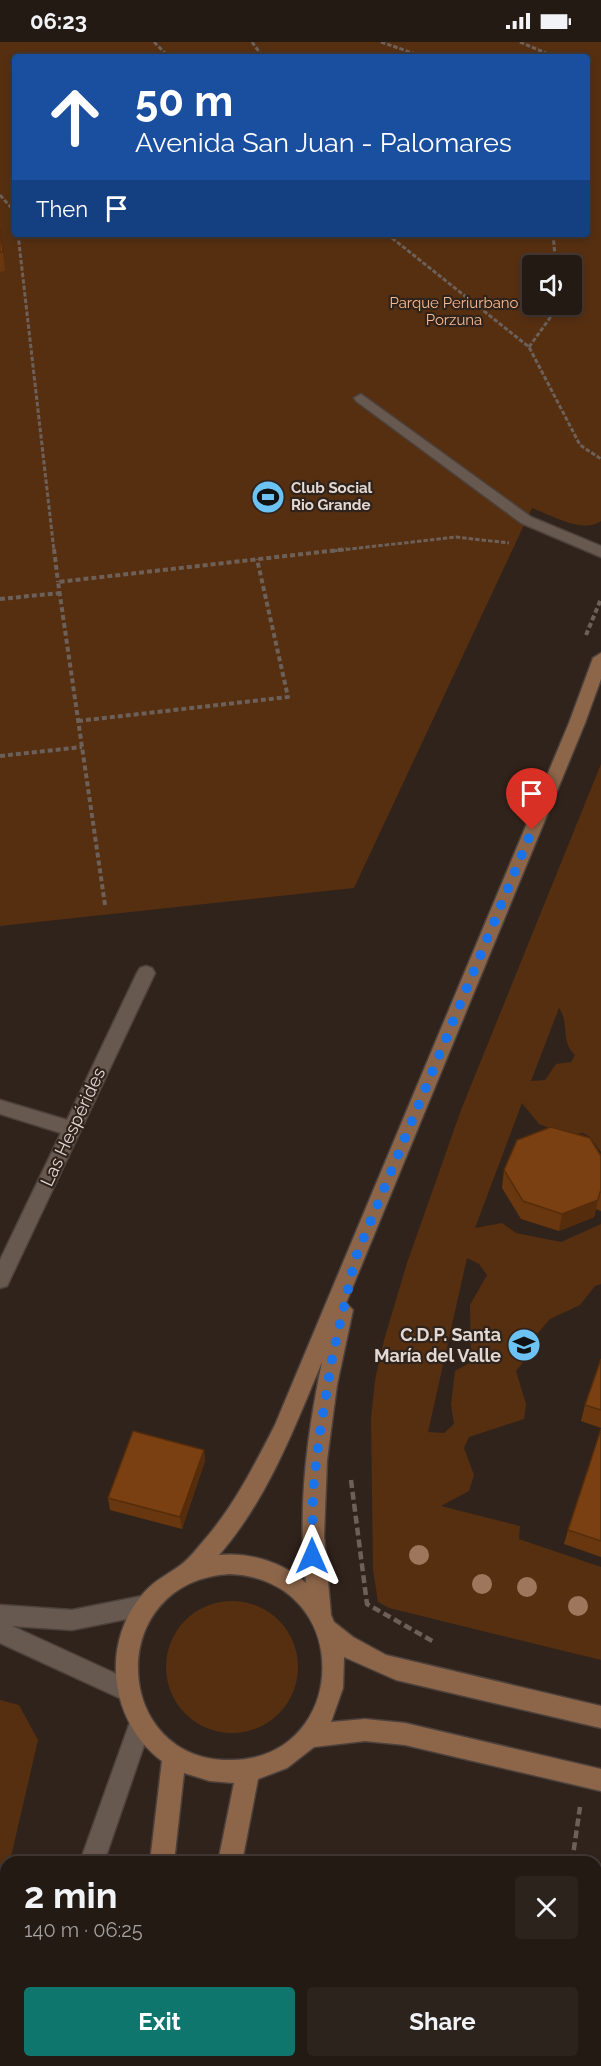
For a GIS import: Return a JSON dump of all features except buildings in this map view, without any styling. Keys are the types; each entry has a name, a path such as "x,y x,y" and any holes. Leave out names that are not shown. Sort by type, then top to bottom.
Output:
{"street":[{"path":"361,398 526,520 601,552"},
{"path":"355,1259 333,1353 313,1490 312,1556 336,1661 334,1689 322,1720 291,1753 248,1771 209,1768 174,1758 155,1743 140,1725 126,1690 127,1649 133,1627 147,1605 181,1579 228,1531 258,1480 284,1428 601,658"},
{"name":"Las Hespérides","path":"0,1280 146,973"},
{"path":"0,1107 72,1129"},
{"path":"181,1579 198,1572 230,1565 262,1569 291,1583 315,1604 326,1624 345,1646 370,1661 396,1670 601,1717"},
{"path":"0,1615 72,1620 147,1605"},
{"path":"0,1632 126,1690"},
{"path":"94,1856 140,1725"},
{"path":"307,1736 365,1730 405,1734 601,1780"},
{"path":"163,1856 174,1758"},
{"path":"231,1856 248,1771"}],"path":[{"path":"154,42 166,54"},
{"path":"381,42 415,54"},
{"path":"520,42 548,54"},
{"path":"0,195 12,209"},
{"path":"18,237 58,582 105,905"},
{"path":"391,237 528,347 580,445 601,459"},
{"path":"553,237 555,255"},
{"path":"528,347 552,315"},
{"path":"58,582 456,537 516,543"},
{"path":"78,721 288,697 257,558"},
{"path":"0,599 60,593"},
{"path":"0,756 82,747"},
{"path":"350,1474 367,1604 432,1641 443,1644"}],"green space":[{"name":"Club Social Rio Grande","path":"0,42 601,42 601,521 585,525 576,524 532,508 354,888 0,926"},
{"path":"601,764 601,1152 590,1137 583,1133 568,1135 539,1124 522,1103 475,1228 502,1223 516,1233 561,1242 601,1224 601,1284 595,1286 580,1305 550,1319 530,1342 524,1361 516,1371 526,1404 524,1419 469,1437 464,1448 474,1475 469,1491 441,1506 520,1526 519,1539 601,1567 601,1660 389,1608 378,1602 373,1570 371,1418 375,1380 384,1340 407,1263 461,1110","holes":["559,1008 570,1050 575,1055 571,1062 556,1064 545,1080 531,1081","467,1258 479,1264 487,1275 470,1305 471,1362 455,1371 451,1404 454,1424 444,1433 428,1432"]},
{"path":"232,1601 257,1606 279,1620 293,1642 298,1667 293,1692 279,1714 257,1728 232,1733 207,1728 185,1714 171,1692 166,1667 171,1642 185,1620 207,1606"},
{"path":"0,1700 19,1705 38,1740 11,1856 0,1856"}],"place":[{"name":"Club Social Rio Grande","path":"268,497"},
{"name":"C.D.P. Santa María del Valle","path":"524,1345"}],"route":[{"path":"312,1556 313,1490 319,1437 333,1353 355,1259 532,830"}],"park label":[{"name":"Parque Periurbano Porzuna","path":"454,312"}]}
